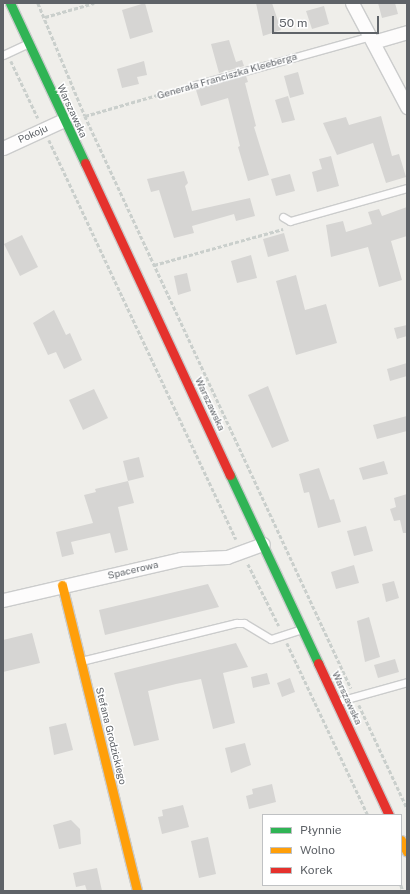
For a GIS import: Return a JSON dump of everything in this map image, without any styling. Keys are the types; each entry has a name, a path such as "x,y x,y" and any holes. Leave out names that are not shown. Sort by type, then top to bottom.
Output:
{"street":[{"name":"Warszawska","path":"10,3 389,814"},
{"path":"352,3 407,106"},
{"name":"Generała Franciszka Kleeberga","path":"371,39 407,32"},
{"name":"Pokoju","path":"3,148 64,120"},
{"name":"Spacerowa","path":"3,600 180,559 227,557 263,544"},
{"name":"Stefana Grodzickiego","path":"62,586 137,891"},
{"path":"402,842 407,852"}],"lane":[{"name":"Generała Franciszka Kleeberga","path":"195,85 371,39"},
{"path":"5,54 29,43"},
{"path":"286,219 407,188"},
{"path":"81,661 236,623 249,625 271,639 302,629"},
{"path":"336,702 407,682"}],"path":[{"path":"38,3 85,116 407,808"},
{"path":"44,17 94,3"},
{"path":"5,54 44,129 213,486 236,536 236,546"},
{"name":"Generała Franciszka Kleeberga","path":"85,116 195,85"},
{"path":"154,265 283,229 286,219"},
{"path":"244,563 250,564 368,814"}],"building":[{"path":"145,3 153,32 130,39 122,10"},
{"path":"256,3 272,3 281,30 263,36"},
{"path":"378,3 395,3 398,14 382,18"},
{"path":"324,6 329,24 312,29 306,11"},
{"path":"229,40 236,62 242,60 244,66 219,73 211,44"},
{"path":"144,61 147,75 137,77 139,84 122,88 117,69"},
{"path":"298,72 304,94 290,98 284,76"},
{"path":"246,76 248,82 245,83 256,126 254,127 269,175 248,181 238,147 240,146 228,98 201,106 196,90"},
{"path":"288,96 295,120 282,123 275,100"},
{"path":"381,116 392,156 399,154 406,177 386,183 373,143 337,155 323,123 346,117 349,125"},
{"path":"331,156 339,186 317,192 312,172 322,169 319,159"},
{"path":"184,171 188,183 185,186 192,211 250,198 255,216 236,221 234,214 192,226 194,233 174,238 159,190 151,192 147,179"},
{"path":"290,174 295,191 276,196 271,179"},
{"path":"407,207 407,236 391,241 402,280 379,287 368,247 331,257 326,225 343,221 346,232 372,224 368,212 379,209 382,216"},
{"path":"284,233 289,251 268,257 263,239"},
{"path":"22,235 38,267 20,276 4,244"},
{"path":"251,255 257,278 237,283 231,261"},
{"path":"187,273 191,291 178,295 174,276"},
{"path":"296,275 305,310 326,304 337,343 296,355 276,281"},
{"path":"54,310 66,335 70,333 82,360 64,369 56,352 48,355 33,323"},
{"path":"407,325 407,336 397,339 394,328"},
{"path":"407,363 407,376 390,381 387,369"},
{"path":"268,386 289,441 272,448 248,395"},
{"path":"94,389 108,418 83,430 69,400"},
{"path":"407,416 407,431 377,439 373,425"},
{"path":"139,457 144,477 128,481 123,461"},
{"path":"384,461 388,474 363,480 359,468"},
{"path":"319,468 330,500 334,499 341,522 318,528 309,492 304,493 299,474"},
{"path":"128,481 134,503 118,507 128,550 115,553 110,533 71,542 74,554 62,557 56,532 93,523 84,495 96,492 95,489"},
{"path":"407,494 407,533 403,533 400,520 394,521 390,509 396,507 394,498"},
{"path":"366,526 373,551 354,556 347,531"},
{"path":"354,565 359,583 336,589 331,572"},
{"path":"394,581 399,598 386,602 382,584"},
{"path":"208,584 219,607 105,635 99,610"},
{"path":"369,617 380,657 365,662 357,621"},
{"path":"32,633 40,663 3,672 3,640"},
{"path":"236,643 248,667 223,673 235,723 213,729 201,679 176,684 148,691 159,740 134,746 114,673"},
{"path":"395,659 399,672 378,678 374,665"},
{"path":"267,673 270,684 253,688 251,677"},
{"path":"290,678 295,692 282,697 277,683"},
{"path":"66,723 73,750 54,755 49,727"},
{"path":"245,743 251,765 231,773 225,748"},
{"path":"272,784 276,802 249,809 246,796 253,794 252,789"},
{"path":"183,805 189,827 162,834 158,817 163,816 162,810"},
{"path":"71,820 80,829 81,844 59,849 53,825"},
{"path":"208,837 216,874 199,878 191,841"},
{"path":"97,868 102,891 87,891 85,885 76,887 73,873"}],"traffic: fast":[{"path":"10,3 85,163"},
{"path":"230,475 318,663"}],"traffic: slow":[{"path":"62,585 137,891"},
{"path":"402,842 407,852"}],"traffic: jam":[{"path":"85,163 230,475"},
{"path":"318,663 389,814"}]}
